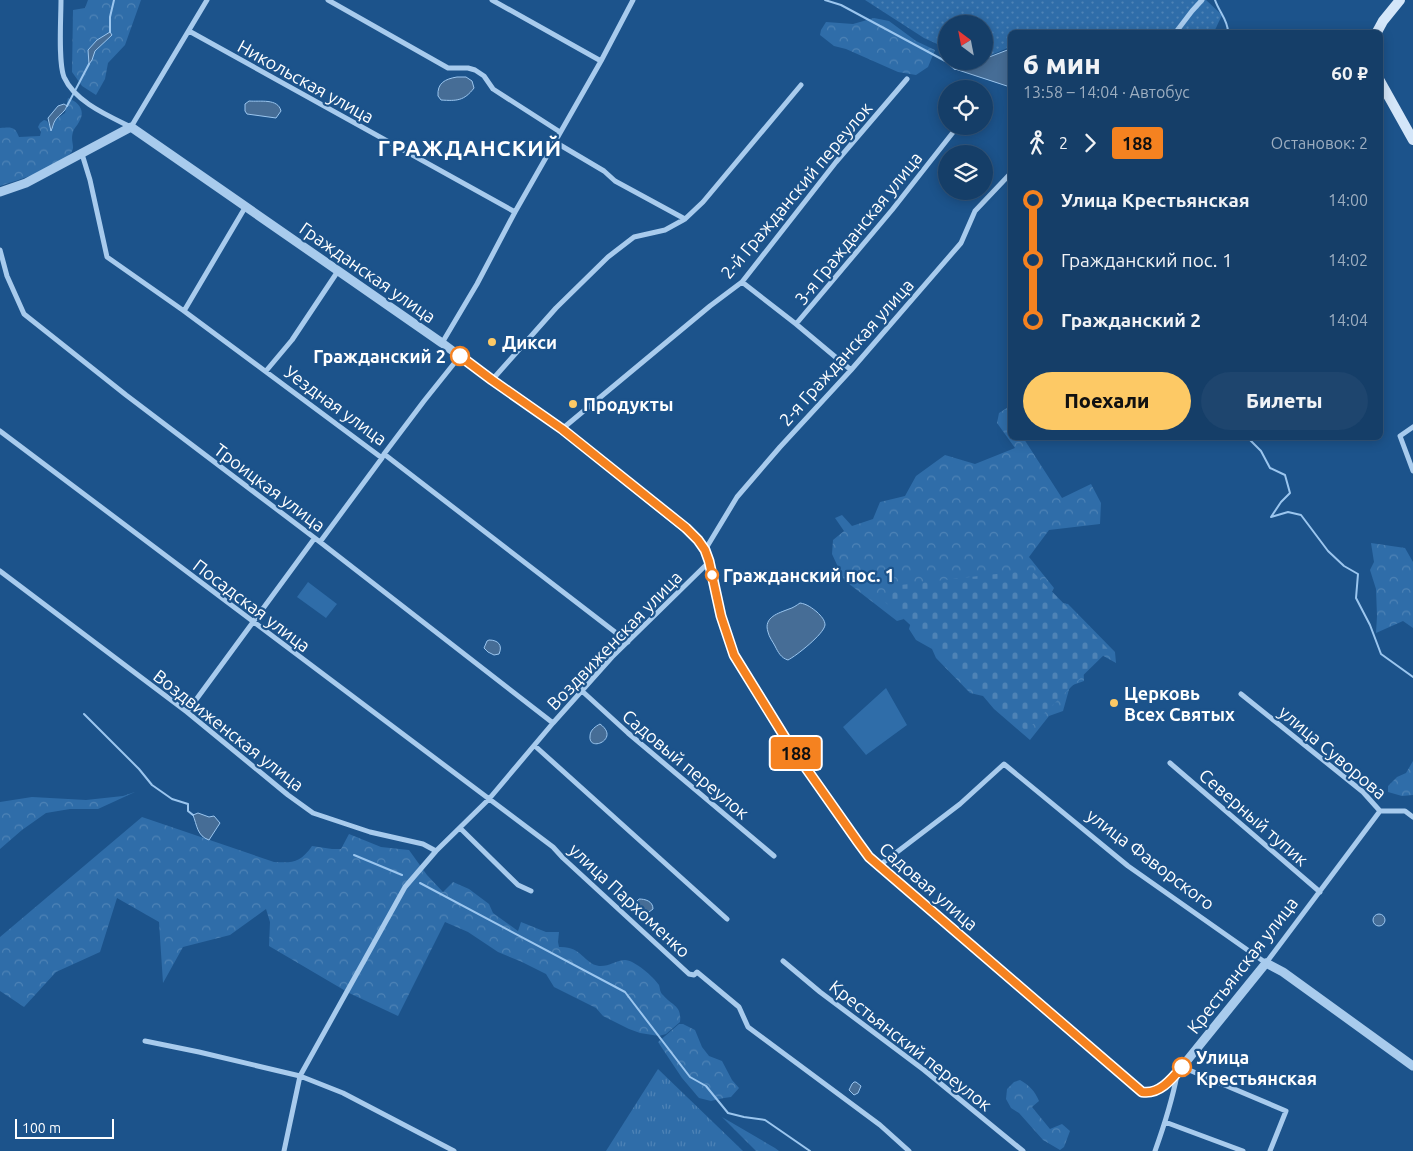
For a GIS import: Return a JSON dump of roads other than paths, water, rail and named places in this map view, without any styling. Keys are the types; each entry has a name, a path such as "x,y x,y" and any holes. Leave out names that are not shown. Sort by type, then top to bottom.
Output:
{"main road":[{"path":"1378,30 1400,0"},
{"path":"1383,86 1413,140"}],"street":[{"path":"61,0 61,62 64,77 74,92 90,106 131,127"},
{"path":"0,192 26,183 131,127 207,0"},
{"path":"328,0 448,68 475,70 484,76 493,89 560,132"},
{"path":"492,0 601,61"},
{"path":"442,342 477,284 633,0"},
{"path":"1178,30 1202,0"},
{"name":"Никольская улица","path":"189,31 515,212"},
{"name":"2-й Гражданский переулок","path":"562,429 710,306 742,282 836,162 907,79"},
{"path":"492,380 556,308 608,257 634,237 665,230 685,219 703,202 801,85"},
{"name":"Гражданская улица","path":"131,127 442,342 562,429 686,528 698,540"},
{"name":"3-я Гражданская улица","path":"796,324 892,210 951,135"},
{"path":"555,142 604,171 615,182 685,219"},
{"name":"Уездная улица","path":"82,154 90,180 107,257 184,310 383,456 628,642"},
{"name":"2-я Гражданская улица","path":"705,550 737,497 851,370 961,243 975,211 1008,176"},
{"path":"184,310 246,206"},
{"name":"Троицкая улица","path":"0,250 7,276 24,314 126,395 320,542 553,723"},
{"path":"266,371 292,340 338,271"},
{"path":"742,282 851,370"},
{"path":"320,542 424,401 460,356"},
{"path":"1413,427 1400,436 1413,471"},
{"name":"Посадская улица","path":"0,431 489,799"},
{"path":"187,712 314,539"},
{"name":"Садовая улица","path":"698,540 705,550 709,561 721,616 734,655 789,744 869,857 1142,1092 1149,1093 1165,1086 1180,1070"},
{"name":"Воздвиженская улица","path":"0,571 187,712 288,795 313,813 370,832 423,844 436,850 489,799 612,657 709,561"},
{"name":"Садовый переулок","path":"582,691 628,733 774,856"},
{"name":"улица Суворова","path":"1241,694 1363,792 1380,810 1404,812 1413,817"},
{"path":"535,746 727,919"},
{"name":"Северный тупик","path":"1170,763 1320,892"},
{"name":"улица Фаворского","path":"880,865 960,804 1004,764 1128,866 1266,963 1283,972 1413,1066"},
{"name":"улица Пархоменко","path":"489,799 552,847 689,974 694,975 698,972 739,1008 748,1028 880,1125 909,1151"},
{"name":"Крестьянская улица","path":"1155,1151 1166,1122 1180,1070 1266,963 1380,810"},
{"path":"460,828 518,885 530,890"},
{"path":"284,1151 300,1076 405,887 436,850"},
{"name":"Крестьянский переулок","path":"783,961 820,992 924,1070 1023,1151"},
{"path":"145,1041 300,1076 343,1093 454,1151"},
{"path":"1180,1070 1286,1111 1270,1151"},
{"path":"1166,1122 1243,1151"}],"waterway":[{"path":"110,32 110,17 114,0"},
{"path":"825,0 841,5 938,57"},
{"path":"1215,0 1227,24 1228,30"},
{"path":"67,106 89,64"},
{"path":"1250,440 1261,451 1270,468 1285,475 1290,493 1271,517 1288,512 1301,515 1328,551 1344,566 1358,574 1356,598 1370,625 1381,654 1413,677"},
{"path":"84,714 139,769 152,785 172,799 188,804 188,811 193,815"},
{"path":"354,855 402,875"},
{"path":"420,883 625,992 690,1077 706,1086 728,1113 765,1120 810,1151"}],"place":[{"name":"Дикси","path":"492,342"},
{"name":"Гражданский 2","path":"460,356"},
{"name":"Продукты","path":"573,404"},
{"name":"Гражданский пос. 1","path":"712,575"},
{"name":"Церковь Всех Святых","path":"1114,703"},
{"name":"Улица Крестьянская","path":"1182,1067"}],"district":[{"name":"ГРАЖДАНСКИЙ","path":"470,147"}]}
